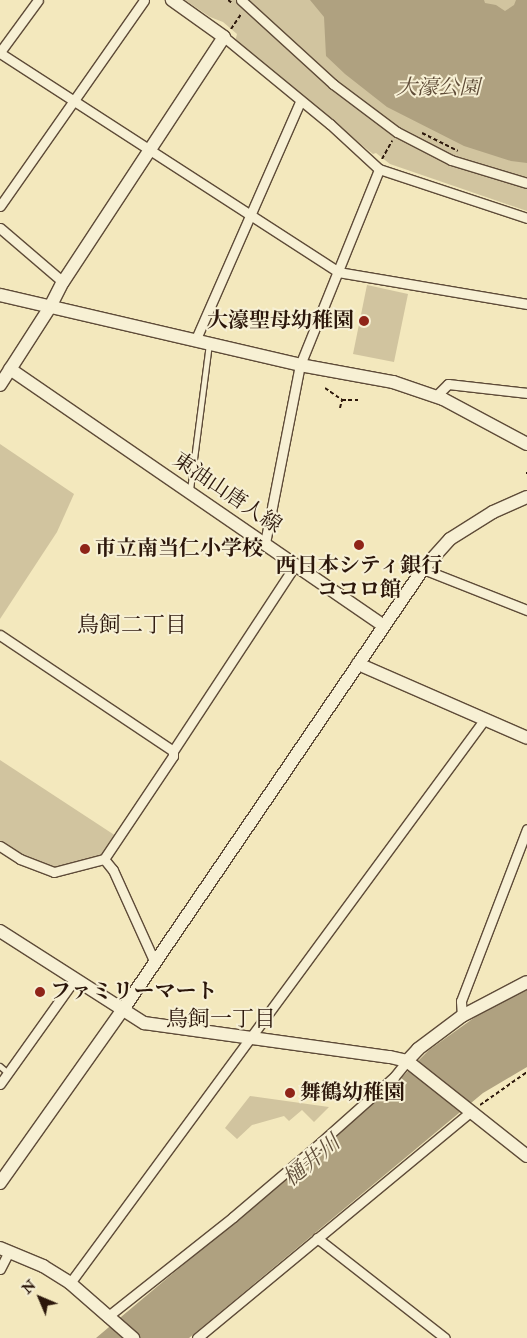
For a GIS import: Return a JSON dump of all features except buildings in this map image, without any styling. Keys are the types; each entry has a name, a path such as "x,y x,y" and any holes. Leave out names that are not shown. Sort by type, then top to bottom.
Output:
{"street":[{"path":"38,0 0,53 338,272 527,304"},
{"path":"0,206 144,0"},
{"path":"172,0 225,38 300,102 330,124 378,168 527,218"},
{"path":"244,2 333,84 397,132 452,160 483,172 527,183"},
{"path":"0,385 50,307 63,282 225,38"},
{"path":"196,341 300,102"},
{"path":"265,543 300,365 378,168"},
{"path":"0,228 63,282"},
{"path":"0,295 300,365 393,382 436,396 527,444"},
{"name":"東油山唐人線","path":"10,369 383,625"},
{"path":"436,396 448,384 527,393"},
{"path":"0,1183 122,1011 383,625 423,569 450,539 493,512 527,498"},
{"path":"0,846 20,859 54,872 104,859 296,565"},
{"path":"423,569 527,610"},
{"path":"0,635 173,752"},
{"path":"358,664 527,738"},
{"path":"70,1283 484,720"},
{"path":"462,1016 461,1001 527,829"},
{"path":"104,859 113,870 155,962"},
{"path":"0,931 122,1011 144,1023 390,1057 409,1063 527,1156"},
{"path":"0,1084 75,980"},
{"path":"109,1319 322,1142 409,1063 418,1049 462,1016 527,982"},
{"path":"197,1338 469,1111"},
{"path":"317,1238 445,1338"},
{"path":"0,1268 4,1249 43,1266 70,1283 133,1338"}],"lane":[{"path":"190,492 209,344"},
{"path":"0,1066 8,1073"}],"path":[{"path":"225,38 244,2"},
{"path":"378,168 397,132"},
{"path":"420,132 461,152"},
{"path":"325,388 342,400 358,400"},
{"path":"340,408 342,400"},
{"path":"469,1111 527,1072"}],"green space":[{"name":"大濠公園","path":"185,0 527,0 527,211 390,164 376,153 373,154 235,42 237,34 223,22 210,17"},
{"path":"367,285 408,294 394,362 353,354"},
{"path":"0,444 74,494 57,532 0,619"},
{"path":"0,760 116,836 103,856 55,870 29,860 0,842"},
{"path":"250,1096 329,1107 314,1122 302,1110 289,1121 284,1116 252,1125 237,1139 225,1128"}],"water":[{"path":"310,0 484,0 485,3 496,5 505,11 514,5 516,0 527,0 527,163 511,161 464,146 387,107 345,74 326,56 324,17"},
{"name":"樋井川","path":"527,988 527,1067 483,1093 189,1338 96,1338 309,1159 403,1076 429,1050 492,1005"}],"place":[{"name":"大濠聖母幼稚園","path":"364,321"},
{"name":"西日本シティ銀行 ココロ館","path":"359,545"},
{"name":"市立南当仁小学校","path":"85,549"},
{"name":"ファミリーマート","path":"40,992"},
{"name":"舞鶴幼稚園","path":"290,1093"}],"district":[{"name":"鳥飼二丁目","path":"132,626"},
{"name":"鳥飼一丁目","path":"221,1020"}]}
